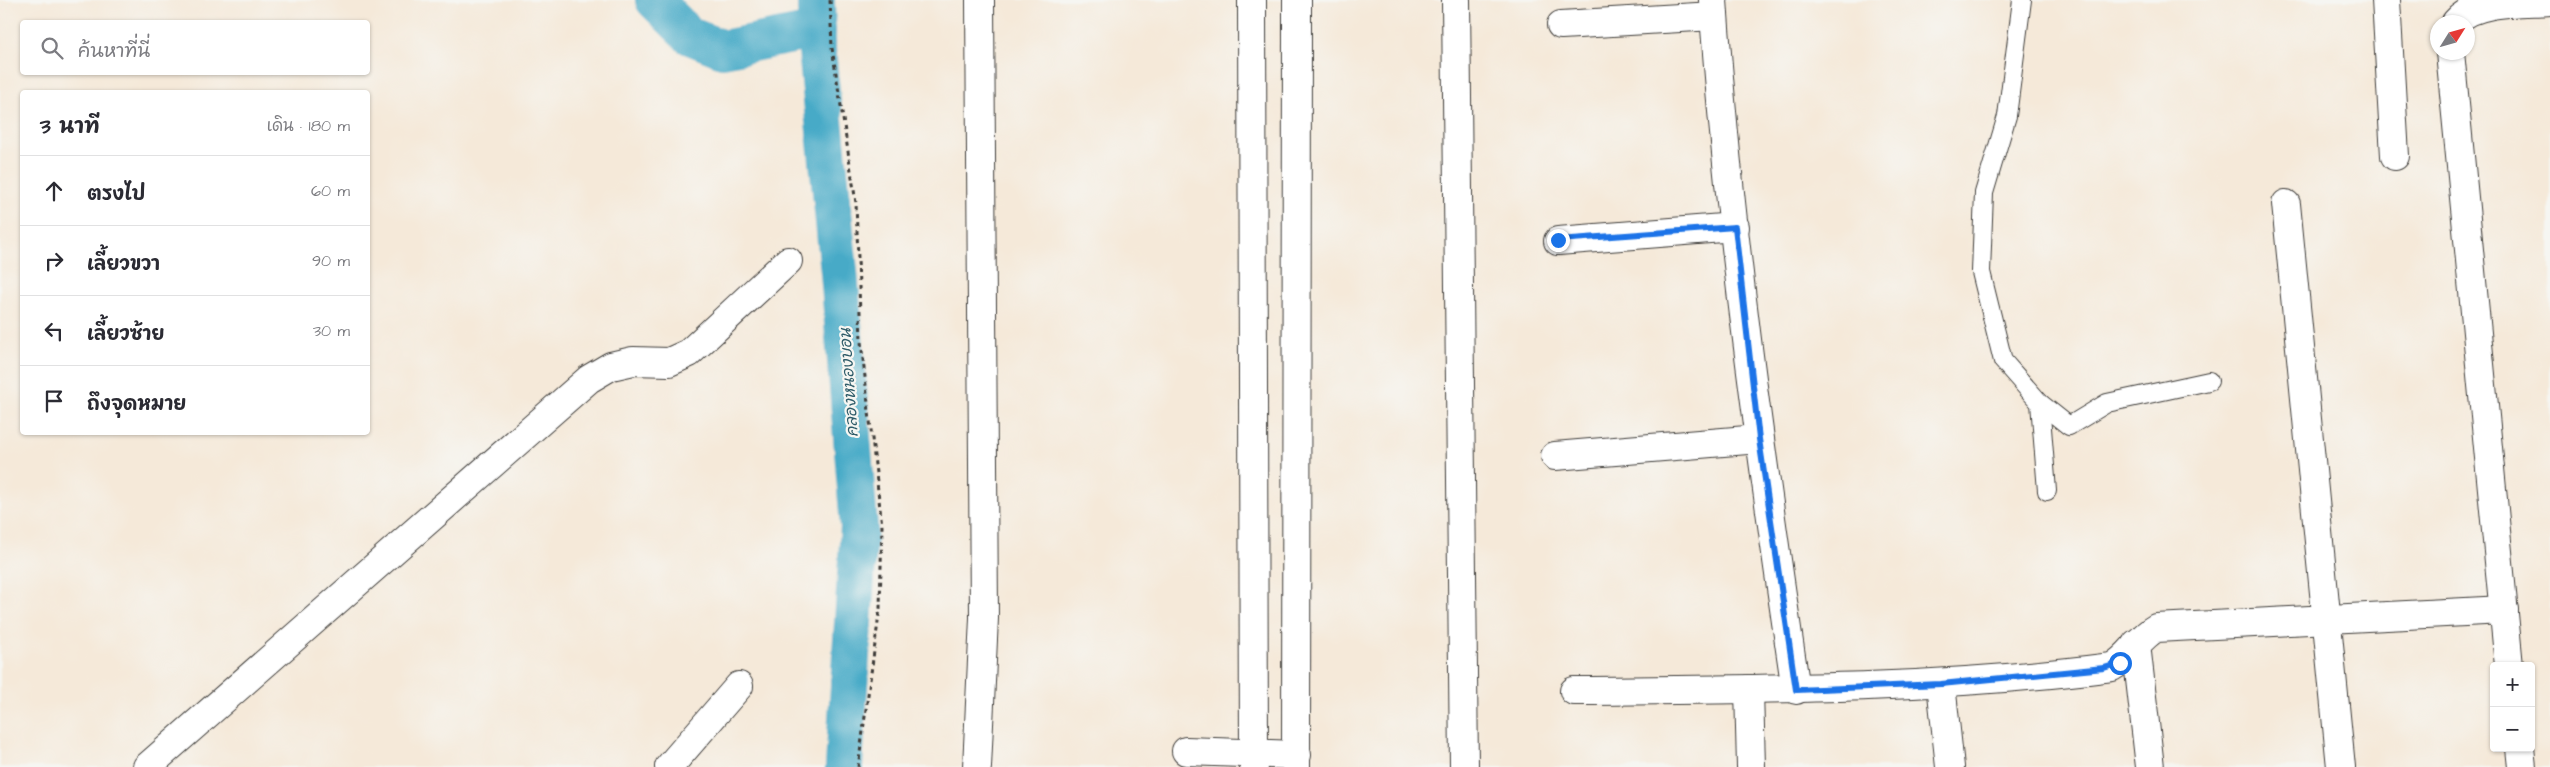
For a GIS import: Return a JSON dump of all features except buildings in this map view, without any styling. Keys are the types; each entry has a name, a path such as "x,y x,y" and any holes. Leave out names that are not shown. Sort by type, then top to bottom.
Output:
{"street":[{"path":"977,767 984,618 980,0"},
{"path":"1252,0 1254,760"},
{"path":"1186,751 1254,760 1297,761 1297,0"},
{"path":"1456,0 1464,767"},
{"path":"2386,0 2395,156"},
{"path":"2463,15 2479,6 2550,1"},
{"path":"1561,25 1714,8 1735,227 1759,439 1796,690"},
{"path":"2451,60 2509,662"},
{"path":"2286,204 2341,767"},
{"path":"1558,240 1735,227"},
{"path":"148,767 589,379 610,366 632,361 669,362 690,353 788,262"},
{"path":"1555,456 1759,439"},
{"path":"1574,690 1796,690 1941,684 2112,667 2120,663 2144,635 2156,628 2504,610"},
{"path":"2136,644 2150,767"},
{"path":"1941,684 1950,767"},
{"path":"669,767 739,686"},
{"path":"1749,690 1751,767"},
{"path":"2520,752 2522,767"}],"lane":[{"path":"2022,0 2007,116 1984,193 1982,272 2003,361 2040,403 2069,426 2106,403 2209,381"},
{"path":"2040,403 2047,491"}],"path":[{"path":"830,0 832,48 856,203 861,342 882,526 880,608 858,767"}],"waterway":[{"path":"654,0 690,36 723,49 817,30"},
{"name":"คลองหนองบอน","path":"816,0 817,50 839,272 859,527 844,767"}],"route":[{"path":"1558,240 1735,227 1759,439 1796,690 1941,684 2104,668 2120,663"}]}
